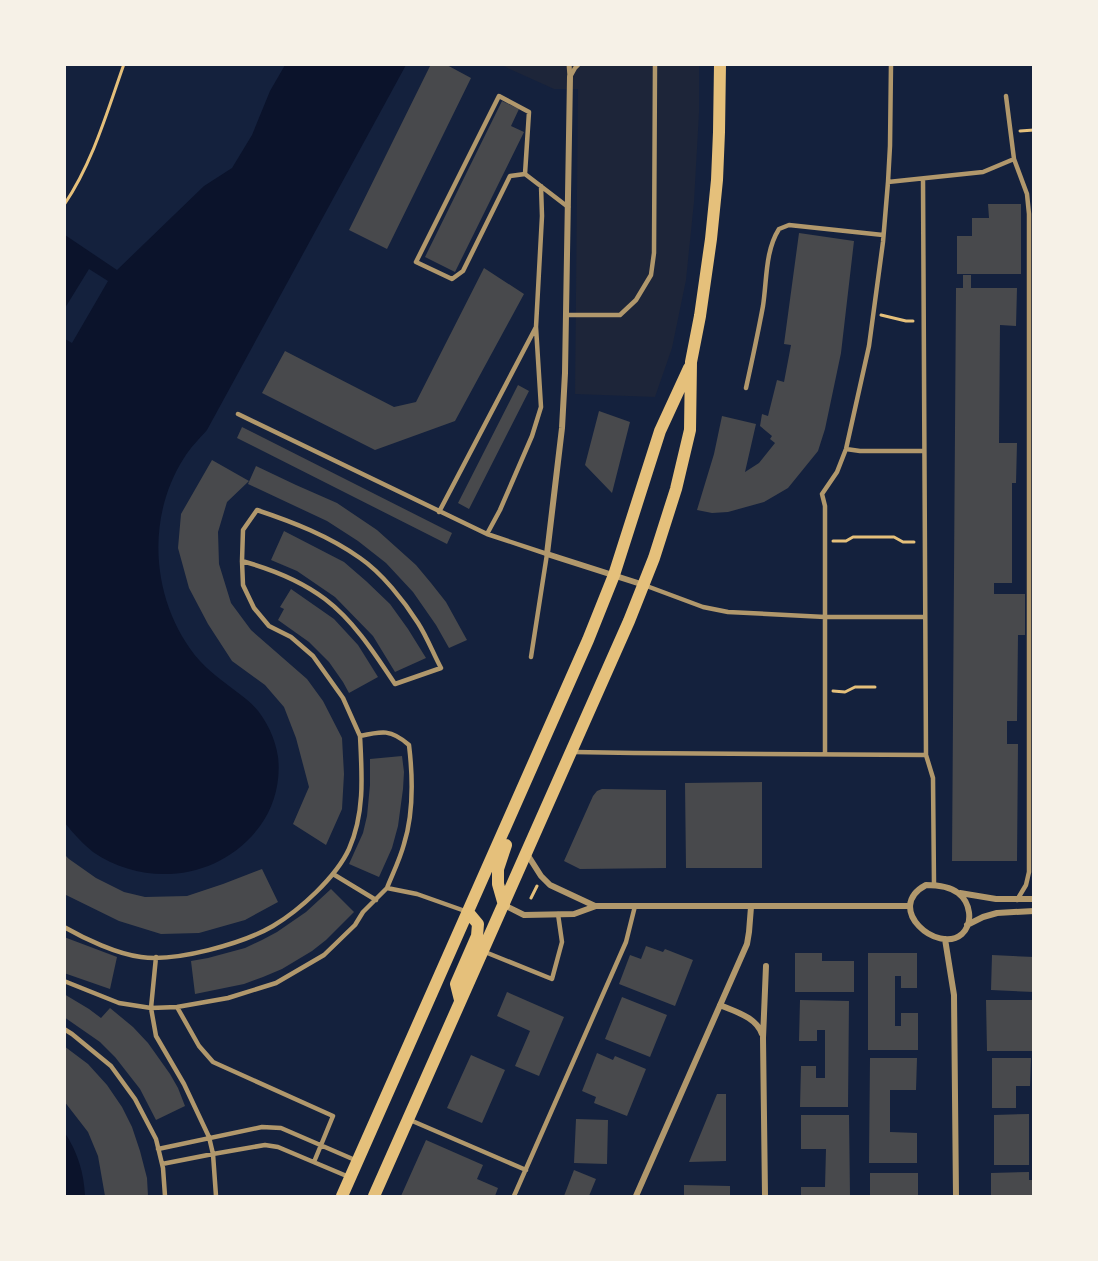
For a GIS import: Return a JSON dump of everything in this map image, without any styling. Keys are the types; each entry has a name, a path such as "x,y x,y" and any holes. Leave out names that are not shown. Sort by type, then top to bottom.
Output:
{"main road":[{"path":"374,1197 644,585 676,489 690,429 692,362 711,239 719,132 720,64"},
{"path":"342,1197 588,640 614,575 660,431 692,362"},
{"path":"504,905 498,884 498,869 531,770"},
{"path":"460,1000 456,984 477,936 478,924 468,912"}],"street":[{"path":"569,64 565,373 562,428 547,554 644,585"},
{"path":"526,853 550,885 596,906"},
{"path":"958,893 968,906 970,915 962,933 954,938 945,939 925,932 912,916 910,906 912,897 926,885 942,886 958,893 978,897 1034,899"},
{"path":"504,905 524,915 574,914 596,906 910,906"},
{"path":"636,1197 747,944 751,907"},
{"path":"967,925 997,913 1034,911"},
{"path":"945,939 954,995 956,1197"},
{"path":"765,1197 763,1038 766,966"},
{"path":"720,1005 752,1019 759,1027 763,1038"}],"lane":[{"path":"570,76 579,64"},
{"path":"566,315 620,315 636,300 651,275 654,253 655,64"},
{"path":"825,754 825,507 822,494 837,472 846,448 869,346 884,235 890,146 891,64"},
{"path":"525,174 529,112 498,96 416,262 452,279 463,271 510,176 525,174 568,207"},
{"path":"1006,96 1014,159 1027,194 1030,245 1029,872 1026,885 1017,900"},
{"path":"888,182 983,172 1014,159"},
{"path":"923,179 926,755 933,778 933,885"},
{"path":"487,534 532,436 541,407 536,327 542,216 541,186"},
{"path":"746,388 763,305 773,238 779,229 789,225 884,235"},
{"path":"439,512 536,327"},
{"path":"238,414 487,534 547,554 531,657"},
{"path":"846,448 860,451 924,451"},
{"path":"64,927 84,938 141,957 179,957 216,948 273,926 294,911 322,887 341,864 350,848 362,800 360,736 344,698 313,656 291,637 269,626 254,608 243,585 242,561 243,530 257,510 327,538 362,559 392,587 419,624 441,668 395,684 370,646 326,599 296,581 242,561"},
{"path":"644,585 703,607 728,612 825,617 925,617"},
{"path":"64,981 119,1003 151,1008 177,1007 228,998 276,983 324,955 355,925 363,912 387,888 404,844 410,818 412,773 409,745 398,736 383,732 360,736"},
{"path":"570,752 926,755"},
{"path":"333,874 376,900"},
{"path":"387,888 417,894 468,912"},
{"path":"514,1197 626,942 635,906"},
{"path":"482,951 552,979 562,942 558,914"},
{"path":"156,957 151,1008 156,1035 184,1084 209,1137 213,1154 216,1197"},
{"path":"177,1007 199,1046 213,1062 333,1116 314,1162"},
{"path":"64,1029 111,1066 135,1099 156,1139 162,1164 165,1197"},
{"path":"408,1119 526,1170"},
{"path":"158,1149 262,1126 272,1126 358,1161"},
{"path":"162,1164 265,1145 278,1147 351,1177"}],"path":[{"path":"64,205 92,155 124,64"},
{"path":"873,314 906,321 924,321"},
{"path":"825,541 846,541 854,537 894,537 903,542 925,542"},
{"path":"825,691 845,692 855,687 875,687"},
{"path":"531,898 540,880"}],"shaded area":[{"path":"285,65 406,65 207,430 186,454 171,482 163,508 159,535 159,562 163,589 172,615 184,639 200,661 252,704 263,718 271,733 278,757 277,784 269,811 260,826 244,844 225,858 182,873 159,874 136,871 114,864 93,852 65,823 65,339 72,343 108,281 89,269 65,308 65,235 117,270 204,186 232,168 252,135 270,91"},
{"path":"501,65 699,65 694,202 686,280 672,348 655,397 575,394 578,89 554,89"},
{"path":"65,1133 80,1163 85,1196 65,1196"}],"building":[{"path":"431,64 445,64 471,78 387,249 349,230"},
{"path":"502,101 519,109 511,126 524,132 455,272 425,257"},
{"path":"988,204 1021,204 1021,274 957,274 957,236 972,236 972,218 989,218"},
{"path":"799,233 854,241 841,353 818,451 788,488 764,502 728,512 712,513 697,510 714,454 722,416 756,424 745,472 759,463 775,443 770,439 772,436 760,426 762,414 768,416 777,380 784,382 791,345 784,344"},
{"path":"484,268 524,294 455,421 375,450 262,393 285,351 394,407 416,402"},
{"path":"963,275 971,275 971,288 1017,288 1016,326 1000,325 999,443 1017,443 1016,483 1012,483 1012,583 994,583 994,594 1025,594 1025,635 1018,635 1017,721 1007,721 1007,744 1018,744 1017,861 952,861 956,288 963,288"},
{"path":"518,385 529,391 469,509 458,503"},
{"path":"599,411 630,422 612,493 585,465"},
{"path":"242,427 452,533 447,544 237,438"},
{"path":"212,460 249,481 227,502 218,532 219,564 231,603 251,630 307,679 323,701 342,738 344,774 342,809 326,845 293,824 309,787 296,738 284,707 265,685 232,661 208,624 189,588 178,548 181,514"},
{"path":"256,466 337,503 377,530 416,565 431,583 446,602 467,640 449,648 413,592 386,563 358,541 327,521 248,484"},
{"path":"284,531 344,562 366,581 390,604 426,658 395,672 373,636 335,597 297,571 271,560"},
{"path":"291,589 334,619 358,645 378,677 349,693 329,662 309,642 278,620 284,609 280,607"},
{"path":"402,756 404,772 398,826 392,848 379,877 349,864 363,833 367,816 370,759"},
{"path":"762,782 762,868 686,868 685,783"},
{"path":"602,789 666,790 666,868 580,869 564,861 593,796"},
{"path":"64,854 96,878 124,892 145,897 187,896 262,869 278,902 245,920 199,933 161,934 119,921 64,894"},
{"path":"331,889 354,912 312,951 282,969 244,984 195,994 191,961 245,948 262,940 306,912"},
{"path":"64,937 117,957 110,989 64,973"},
{"path":"646,946 663,952 665,949 693,960 675,1006 619,984 630,955 641,959"},
{"path":"795,953 822,953 822,961 854,961 854,992 795,992"},
{"path":"868,953 917,953 917,988 901,988 901,976 895,976 895,1026 901,1026 901,1013 918,1013 918,1050 868,1050"},
{"path":"992,955 1034,957 1034,992 991,990"},
{"path":"507,992 564,1017 539,1076 515,1066 530,1031 497,1016"},
{"path":"64,994 101,1018 110,1008 133,1027 148,1043 170,1074 185,1106 156,1120 140,1089 115,1057 100,1042 64,1017"},
{"path":"622,997 667,1015 650,1057 605,1039"},
{"path":"800,1000 849,1001 848,1107 800,1107 801,1066 816,1066 816,1078 825,1078 825,1030 817,1030 817,1041 799,1041"},
{"path":"986,1000 1034,1000 1034,1051 987,1051"},
{"path":"64,1046 88,1064 107,1085 122,1107 140,1151 147,1178 148,1196 105,1196 98,1156 88,1132 64,1101"},
{"path":"597,1053 613,1060 615,1056 646,1069 627,1116 594,1103 596,1097 582,1091"},
{"path":"471,1055 505,1070 482,1123 447,1108"},
{"path":"870,1058 917,1058 916,1090 890,1090 890,1132 917,1133 917,1163 869,1163"},
{"path":"992,1058 1031,1058 1030,1086 1016,1086 1016,1108 992,1108"},
{"path":"717,1094 726,1094 726,1161 689,1162"},
{"path":"1029,1114 1029,1165 994,1165 994,1115"},
{"path":"801,1115 849,1115 850,1196 801,1196 801,1187 825,1187 826,1149 801,1149"},
{"path":"576,1119 608,1120 607,1164 574,1163"},
{"path":"426,1140 483,1165 477,1179 498,1188 495,1196 401,1196"},
{"path":"574,1170 596,1179 589,1196 564,1196"},
{"path":"1029,1172 1029,1180 1034,1180 1034,1196 991,1196 991,1173"},
{"path":"870,1173 918,1173 918,1196 870,1196"},
{"path":"684,1185 730,1186 730,1196 684,1196"}]}
